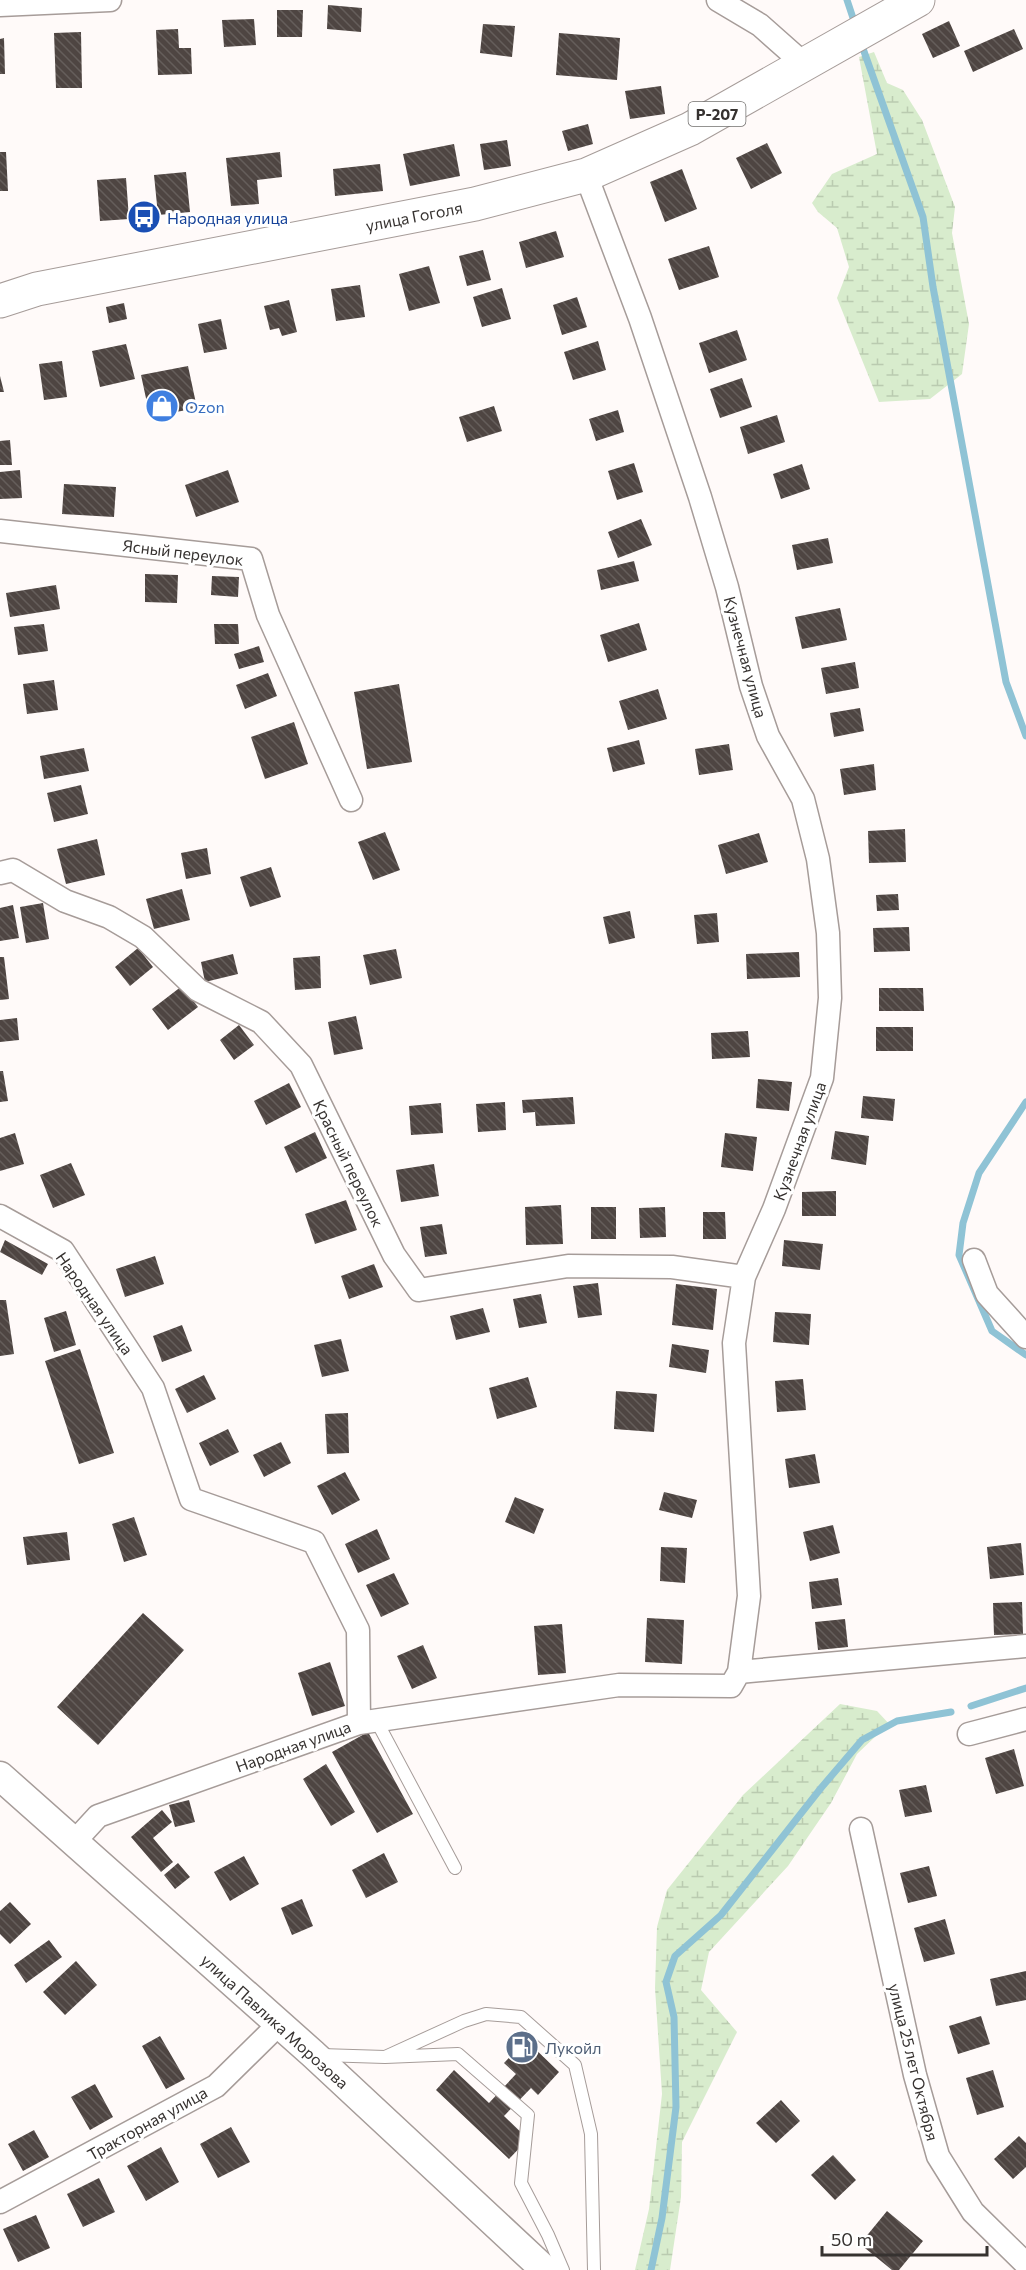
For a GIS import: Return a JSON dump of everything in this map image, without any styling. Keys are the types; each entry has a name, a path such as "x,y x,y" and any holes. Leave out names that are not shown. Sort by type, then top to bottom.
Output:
{"main road":[{"name":"Р-207","path":"804,64 918,0"},
{"name":"улица Гоголя","path":"0,301 37,289 475,204 586,175 690,129 804,64"}],"street":[{"path":"0,5 111,0"},
{"path":"718,0 759,25 804,64"},
{"name":"Кузнечная улица","path":"586,175 640,318 700,497 728,586 751,686 768,736 803,799 818,859 828,933 830,998 822,1078 774,1209 744,1277 734,1343 748,1596 740,1672"},
{"name":"Ясный переулок","path":"0,531 251,559 268,615 351,800"},
{"name":"Красный переулок","path":"0,873 13,870 65,901 109,917 143,937 198,990 261,1022 301,1065 394,1256 419,1290 568,1266 672,1267 744,1277"},
{"name":"Народная улица","path":"0,1216 63,1251 153,1388 191,1499 314,1542 358,1630 367,1721 98,1816 75,1841"},
{"path":"974,1260 987,1294 1026,1337"},
{"path":"367,1721 619,1685 731,1686 740,1672 1026,1646"},
{"path":"969,1734 1026,1719"},
{"name":"улица Павлика Морозова","path":"0,1776 313,2054 545,2270"},
{"name":"улица 25 лет Октября","path":"861,1830 915,2075 938,2156 973,2212 1026,2265"},
{"name":"Тракторная улица","path":"0,2202 216,2085 279,2024"}],"lane":[{"path":"367,1721 455,1868"},
{"path":"385,2057 464,2021 486,2014 521,2017 575,2065 591,2134 594,2270"},
{"path":"313,2054 385,2057 458,2054 528,2115 521,2183 563,2270"}],"green space":[{"path":"874,52 887,83 903,90 922,120 955,207 952,233 969,324 962,374 930,399 879,402 837,298 849,267 837,228 818,212 812,203 832,174 877,154 859,57"},
{"path":"840,1704 877,1711 892,1727 878,1734 857,1754 831,1803 788,1866 709,1952 701,1990 737,2032 682,2142 681,2197 670,2270 635,2270 649,2209 662,2094 655,1988 657,1927 667,1890 743,1795"}],"building":[{"path":"328,5 362,8 361,32 327,29"},
{"path":"277,10 303,10 302,37 277,37"},
{"path":"254,19 256,45 224,47 222,20"},
{"path":"949,21 960,46 933,58 922,34"},
{"path":"483,24 515,26 512,57 480,53"},
{"path":"178,29 179,48 191,48 192,74 158,75 156,30"},
{"path":"1014,29 1023,49 973,72 964,51"},
{"path":"81,32 82,88 56,88 54,33"},
{"path":"559,33 620,38 617,80 556,75"},
{"path":"4,38 5,74 0,74 0,39"},
{"path":"661,86 665,114 630,119 625,91"},
{"path":"588,124 593,144 568,151 562,131"},
{"path":"507,140 511,166 484,170 480,144"},
{"path":"767,143 782,173 751,189 736,158"},
{"path":"454,144 460,176 410,186 403,154"},
{"path":"0,152 6,152 8,191 0,191"},
{"path":"280,152 282,177 257,180 259,204 231,206 226,158"},
{"path":"380,164 383,191 335,196 333,169"},
{"path":"682,169 697,209 665,222 650,182"},
{"path":"186,172 190,212 158,215 154,175"},
{"path":"126,178 129,219 100,221 97,180"},
{"path":"556,231 564,257 526,268 519,242"},
{"path":"709,246 719,277 679,290 668,259"},
{"path":"483,250 491,280 467,286 459,256"},
{"path":"429,266 440,303 409,311 399,274"},
{"path":"360,285 365,317 336,321 331,289"},
{"path":"502,288 511,319 482,327 473,297"},
{"path":"577,297 587,327 562,335 553,305"},
{"path":"289,300 297,332 282,336 279,328 270,330 264,306"},
{"path":"124,303 127,319 109,323 106,307"},
{"path":"221,319 227,349 204,353 198,324"},
{"path":"737,330 747,360 709,373 699,343"},
{"path":"598,341 606,370 573,380 564,352"},
{"path":"126,344 135,379 100,387 92,351"},
{"path":"62,361 67,397 44,400 39,364"},
{"path":"188,366 197,408 150,417 141,375"},
{"path":"0,376 4,392 0,392"},
{"path":"742,378 752,407 720,418 710,389"},
{"path":"494,406 502,431 467,442 459,417"},
{"path":"618,410 624,432 596,441 589,419"},
{"path":"777,415 785,442 748,454 740,427"},
{"path":"10,440 12,465 0,465 0,441"},
{"path":"634,463 643,492 617,500 608,471"},
{"path":"802,464 810,489 781,499 773,474"},
{"path":"20,470 22,498 0,499 0,472"},
{"path":"228,470 239,502 196,517 185,485"},
{"path":"64,484 116,487 114,517 62,514"},
{"path":"641,519 652,545 618,558 608,532"},
{"path":"828,538 833,563 797,570 792,545"},
{"path":"634,561 639,581 601,590 597,570"},
{"path":"145,574 178,575 177,603 145,602"},
{"path":"212,576 239,577 238,597 211,595"},
{"path":"56,585 60,609 10,617 6,593"},
{"path":"840,608 847,640 802,649 795,617"},
{"path":"639,623 647,650 608,662 600,635"},
{"path":"44,624 48,651 18,655 14,627"},
{"path":"214,624 238,624 239,644 215,644"},
{"path":"259,646 264,662 239,669 234,654"},
{"path":"855,662 859,688 826,694 821,668"},
{"path":"268,673 277,696 245,709 236,685"},
{"path":"54,680 58,710 27,714 23,684"},
{"path":"399,684 412,762 367,769 354,692"},
{"path":"658,689 667,719 628,730 619,701"},
{"path":"860,708 864,731 834,737 830,713"},
{"path":"294,722 308,764 265,779 251,737"},
{"path":"639,740 645,764 613,772 607,748"},
{"path":"729,744 733,770 699,775 695,749"},
{"path":"84,748 89,771 44,779 40,756"},
{"path":"874,764 876,790 844,795 840,769"},
{"path":"81,785 88,814 54,822 47,793"},
{"path":"905,829 906,862 869,863 868,831"},
{"path":"385,832 400,870 373,880 358,842"},
{"path":"759,833 768,862 726,874 718,845"},
{"path":"97,839 105,875 66,884 57,849"},
{"path":"207,848 211,874 186,879 181,853"},
{"path":"271,867 281,897 250,907 240,877"},
{"path":"182,889 190,920 154,929 146,899"},
{"path":"898,894 899,910 877,911 876,895"},
{"path":"43,903 49,939 26,943 20,907"},
{"path":"13,905 19,938 0,941 0,908"},
{"path":"630,911 635,938 609,944 603,917"},
{"path":"717,913 719,942 697,944 694,915"},
{"path":"909,927 910,951 874,952 873,928"},
{"path":"138,948 153,967 130,986 115,967"},
{"path":"396,949 402,978 370,985 363,955"},
{"path":"799,952 800,977 747,979 746,954"},
{"path":"233,954 238,974 205,982 201,962"},
{"path":"320,956 321,988 295,990 293,958"},
{"path":"0,957 4,957 9,999 0,1000"},
{"path":"182,986 198,1007 168,1030 152,1009"},
{"path":"879,988 923,988 924,1011 879,1011"},
{"path":"356,1016 363,1049 334,1055 328,1022"},
{"path":"17,1018 19,1040 0,1042 0,1020"},
{"path":"239,1025 254,1045 234,1060 220,1040"},
{"path":"876,1027 913,1027 913,1051 876,1051"},
{"path":"748,1031 750,1057 712,1059 711,1033"},
{"path":"0,1071 3,1071 8,1101 0,1102"},
{"path":"758,1079 792,1082 789,1111 756,1108"},
{"path":"289,1083 301,1107 266,1125 254,1101"},
{"path":"863,1096 895,1099 893,1121 861,1118"},
{"path":"573,1097 575,1124 536,1126 535,1112 523,1113 522,1100"},
{"path":"505,1102 506,1130 478,1132 476,1104"},
{"path":"441,1103 443,1133 411,1135 409,1106"},
{"path":"835,1131 869,1136 866,1165 831,1159"},
{"path":"315,1132 327,1158 296,1173 284,1147"},
{"path":"15,1133 24,1164 0,1171 0,1138"},
{"path":"725,1133 757,1137 753,1171 721,1167"},
{"path":"71,1163 85,1195 53,1208 40,1175"},
{"path":"434,1164 439,1196 401,1202 396,1170"},
{"path":"836,1191 836,1216 802,1216 802,1192"},
{"path":"346,1200 357,1230 315,1244 305,1214"},
{"path":"561,1205 563,1244 526,1245 525,1207"},
{"path":"591,1207 616,1207 616,1239 591,1239"},
{"path":"665,1207 666,1237 640,1238 639,1208"},
{"path":"703,1212 725,1212 726,1239 703,1239"},
{"path":"442,1224 447,1254 425,1257 420,1227"},
{"path":"5,1240 48,1264 42,1275 0,1252"},
{"path":"784,1240 823,1244 820,1270 782,1266"},
{"path":"155,1256 164,1284 125,1297 116,1269"},
{"path":"374,1264 383,1287 349,1299 341,1276"},
{"path":"598,1283 602,1315 578,1318 573,1286"},
{"path":"676,1284 717,1289 713,1330 672,1325"},
{"path":"541,1294 547,1323 519,1328 513,1299"},
{"path":"0,1300 6,1300 14,1354 0,1356"},
{"path":"483,1308 490,1332 456,1340 450,1316"},
{"path":"66,1311 76,1345 54,1352 44,1318"},
{"path":"775,1312 811,1314 809,1345 773,1342"},
{"path":"182,1325 192,1351 162,1362 153,1336"},
{"path":"341,1339 349,1371 322,1377 314,1345"},
{"path":"672,1344 709,1350 706,1373 669,1367"},
{"path":"80,1349 114,1453 79,1464 45,1361"},
{"path":"204,1375 216,1399 187,1413 175,1389"},
{"path":"528,1377 537,1407 497,1419 489,1388"},
{"path":"803,1379 806,1410 777,1412 775,1381"},
{"path":"616,1391 657,1394 654,1432 614,1429"},
{"path":"348,1413 349,1453 327,1454 325,1414"},
{"path":"228,1429 239,1452 210,1466 199,1443"},
{"path":"281,1442 291,1463 264,1477 253,1455"},
{"path":"815,1454 820,1483 789,1488 785,1459"},
{"path":"345,1472 360,1500 332,1515 317,1486"},
{"path":"664,1492 697,1500 692,1518 659,1510"},
{"path":"515,1497 544,1509 534,1534 505,1522"},
{"path":"134,1517 147,1555 124,1562 112,1524"},
{"path":"833,1525 840,1553 810,1561 803,1532"},
{"path":"377,1529 390,1559 358,1573 345,1544"},
{"path":"67,1532 70,1560 27,1565 23,1537"},
{"path":"1021,1543 1024,1575 990,1579 987,1547"},
{"path":"661,1547 687,1548 685,1583 660,1581"},
{"path":"394,1573 409,1604 381,1617 366,1585"},
{"path":"838,1578 842,1605 812,1609 809,1582"},
{"path":"1022,1602 1023,1634 994,1635 993,1603"},
{"path":"143,1613 184,1650 98,1745 57,1707"},
{"path":"647,1618 684,1620 682,1664 645,1662"},
{"path":"845,1619 848,1647 818,1650 815,1622"},
{"path":"562,1624 566,1673 538,1675 534,1626"},
{"path":"423,1645 437,1678 412,1689 397,1656"},
{"path":"330,1662 345,1706 312,1716 298,1673"},
{"path":"368,1732 413,1814 377,1833 332,1752"},
{"path":"1014,1749 1024,1786 996,1794 985,1758"},
{"path":"326,1764 355,1812 331,1826 303,1779"},
{"path":"926,1785 932,1812 905,1817 899,1790"},
{"path":"189,1800 195,1822 175,1827 169,1805"},
{"path":"162,1810 172,1822 153,1838 173,1862 161,1872 131,1837"},
{"path":"384,1853 398,1882 366,1898 352,1870"},
{"path":"244,1856 259,1884 230,1901 214,1872"},
{"path":"178,1863 190,1877 175,1889 164,1875"},
{"path":"929,1866 937,1896 908,1903 900,1873"},
{"path":"302,1899 313,1926 292,1935 281,1908"},
{"path":"10,1902 31,1924 10,1944 0,1934 0,1911"},
{"path":"945,1919 955,1954 924,1962 914,1928"},
{"path":"49,1940 62,1957 26,1983 14,1965"},
{"path":"76,1961 97,1985 65,2015 43,1992"},
{"path":"1026,1971 1026,2000 996,2006 990,1979"},
{"path":"981,2016 990,2044 958,2054 949,2026"},
{"path":"160,2036 185,2079 166,2089 142,2046"},
{"path":"526,2040 559,2072 538,2095 531,2088 504,2116 528,2139 509,2159 436,2090 454,2070 489,2103 516,2074 504,2063"},
{"path":"993,2070 1004,2107 977,2115 966,2078"},
{"path":"95,2084 113,2117 90,2130 71,2097"},
{"path":"781,2100 800,2121 776,2143 756,2123"},
{"path":"231,2127 250,2162 218,2178 200,2144"},
{"path":"34,2130 49,2157 23,2171 8,2144"},
{"path":"1019,2136 1026,2143 1026,2167 1013,2179 994,2159"},
{"path":"161,2147 179,2182 146,2201 127,2166"},
{"path":"833,2155 856,2180 835,2200 811,2175"},
{"path":"99,2178 115,2212 83,2227 67,2194"},
{"path":"887,2211 923,2241 899,2270 892,2270 860,2244"},
{"path":"36,2215 50,2248 18,2262 3,2229"}],"waterway":[{"path":"847,0 856,27"},
{"path":"861,43 923,217 933,287 1006,682 1026,736"},
{"path":"1026,1102 979,1173 963,1223 959,1255 992,1331 1026,1355"},
{"path":"971,1706 1026,1688"},
{"path":"651,2270 662,2218 676,2107 674,2017 666,1982 675,1956 721,1915 821,1788 862,1740 897,1721 951,1712"}],"place":[{"name":"Народная улица","path":"144,217"},
{"name":"Ozon","path":"162,406"},
{"name":"Лукойл","path":"522,2047"}]}
